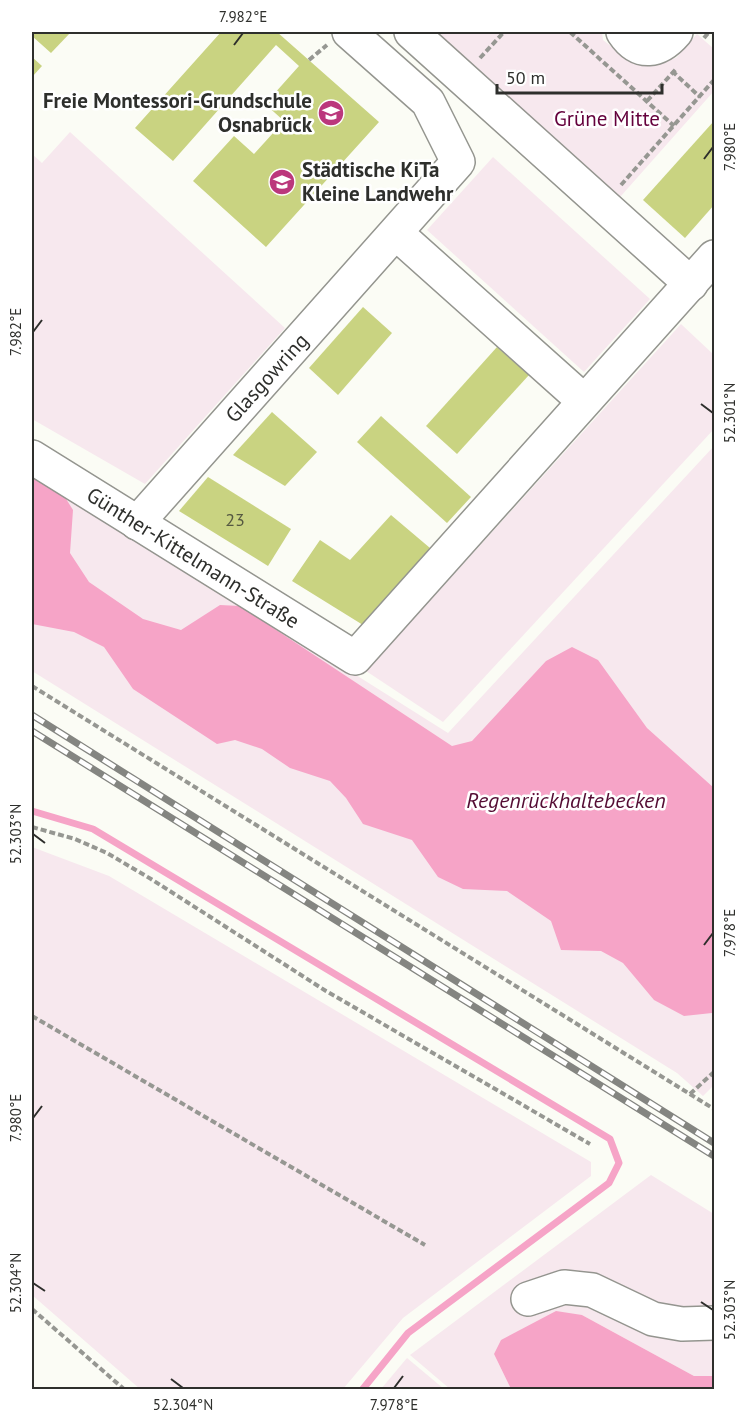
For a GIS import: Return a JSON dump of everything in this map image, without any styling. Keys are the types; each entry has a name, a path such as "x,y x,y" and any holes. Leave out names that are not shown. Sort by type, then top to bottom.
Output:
{"street":[{"name":"Glasgowring","path":"137,523 458,162 428,102 349,32"},
{"path":"396,233 584,401 704,279 411,32"},
{"path":"635,40 656,48 664,44 676,32"},
{"name":"Günther-Kittelmann-Straße","path":"32,457 355,658 584,401"},
{"path":"528,1299 564,1287 592,1290 653,1319 682,1324 714,1323"}],"path":[{"path":"478,60 504,32"},
{"path":"570,32 674,126"},
{"path":"635,40 700,97"},
{"path":"621,186 714,80"},
{"path":"32,686 714,1109"},
{"path":"32,826 75,839 107,853 326,991 590,1144"},
{"path":"32,1016 425,1245"},
{"path":"690,1094 714,1072"},
{"path":"32,1309 125,1389"}],"green space":[{"name":"Grüne Mitte","path":"419,32 602,32 603,40 634,64 676,58 697,34 714,49 714,91 613,205"},
{"path":"70,132 285,328 145,484 32,419 32,154 42,163"},
{"path":"493,157 650,299 584,372 427,230"},
{"path":"681,324 714,355 714,429 443,722 366,671"},
{"path":"714,446 714,1085 703,1096 677,1073 32,671 32,471 448,733"},
{"path":"32,847 109,876 591,1162 591,1176 403,1318 343,1389 140,1389 32,1295"},
{"path":"651,1175 714,1214 714,1376 694,1376 582,1315 494,1354 511,1389 450,1389 410,1355"},
{"path":"407,1358 444,1389 381,1389"}],"water":[{"name":"Regenrückhaltebecken","path":"32,474 63,494 73,510 70,553 89,582 143,619 181,630 220,605 240,606 452,746 472,741 546,661 572,647 598,660 647,728 714,788 714,1011 684,1016 654,1000 623,963 601,951 561,950 551,921 507,891 463,889 438,877 412,840 363,824 346,798 330,781 290,768 262,749 235,740 217,744 133,689 104,647 74,632 32,624"},
{"path":"556,1311 582,1315 694,1376 714,1376 714,1389 511,1389 494,1354 501,1340"}],"building":[{"path":"32,32 71,32 51,53 32,36"},
{"path":"221,32 277,32 379,122 266,247 193,181 234,136 254,154 284,121 265,104 299,66 276,45 173,161 135,128"},
{"path":"32,57 42,66 32,77"},
{"path":"714,121 714,205 685,238 643,200"},
{"path":"363,307 392,333 338,395 309,368"},
{"path":"497,347 529,375 457,454 426,426"},
{"path":"272,412 317,452 285,486 233,455"},
{"path":"381,416 471,497 447,523 357,442"},
{"path":"208,477 291,529 268,566 179,511"},
{"path":"391,515 430,548 363,625 292,581 320,540 350,560"}],"waterway":[{"path":"32,811 93,829 610,1139 619,1163 609,1183 408,1333 362,1390"}],"railway":[{"path":"32,715 714,1143"},
{"path":"32,731 714,1156"}],"place":[{"name":"Freie Montessori-Grundschule Osnabrück","path":"331,113"},
{"name":"Städtische KiTa Kleine Landwehr","path":"282,182"}]}
